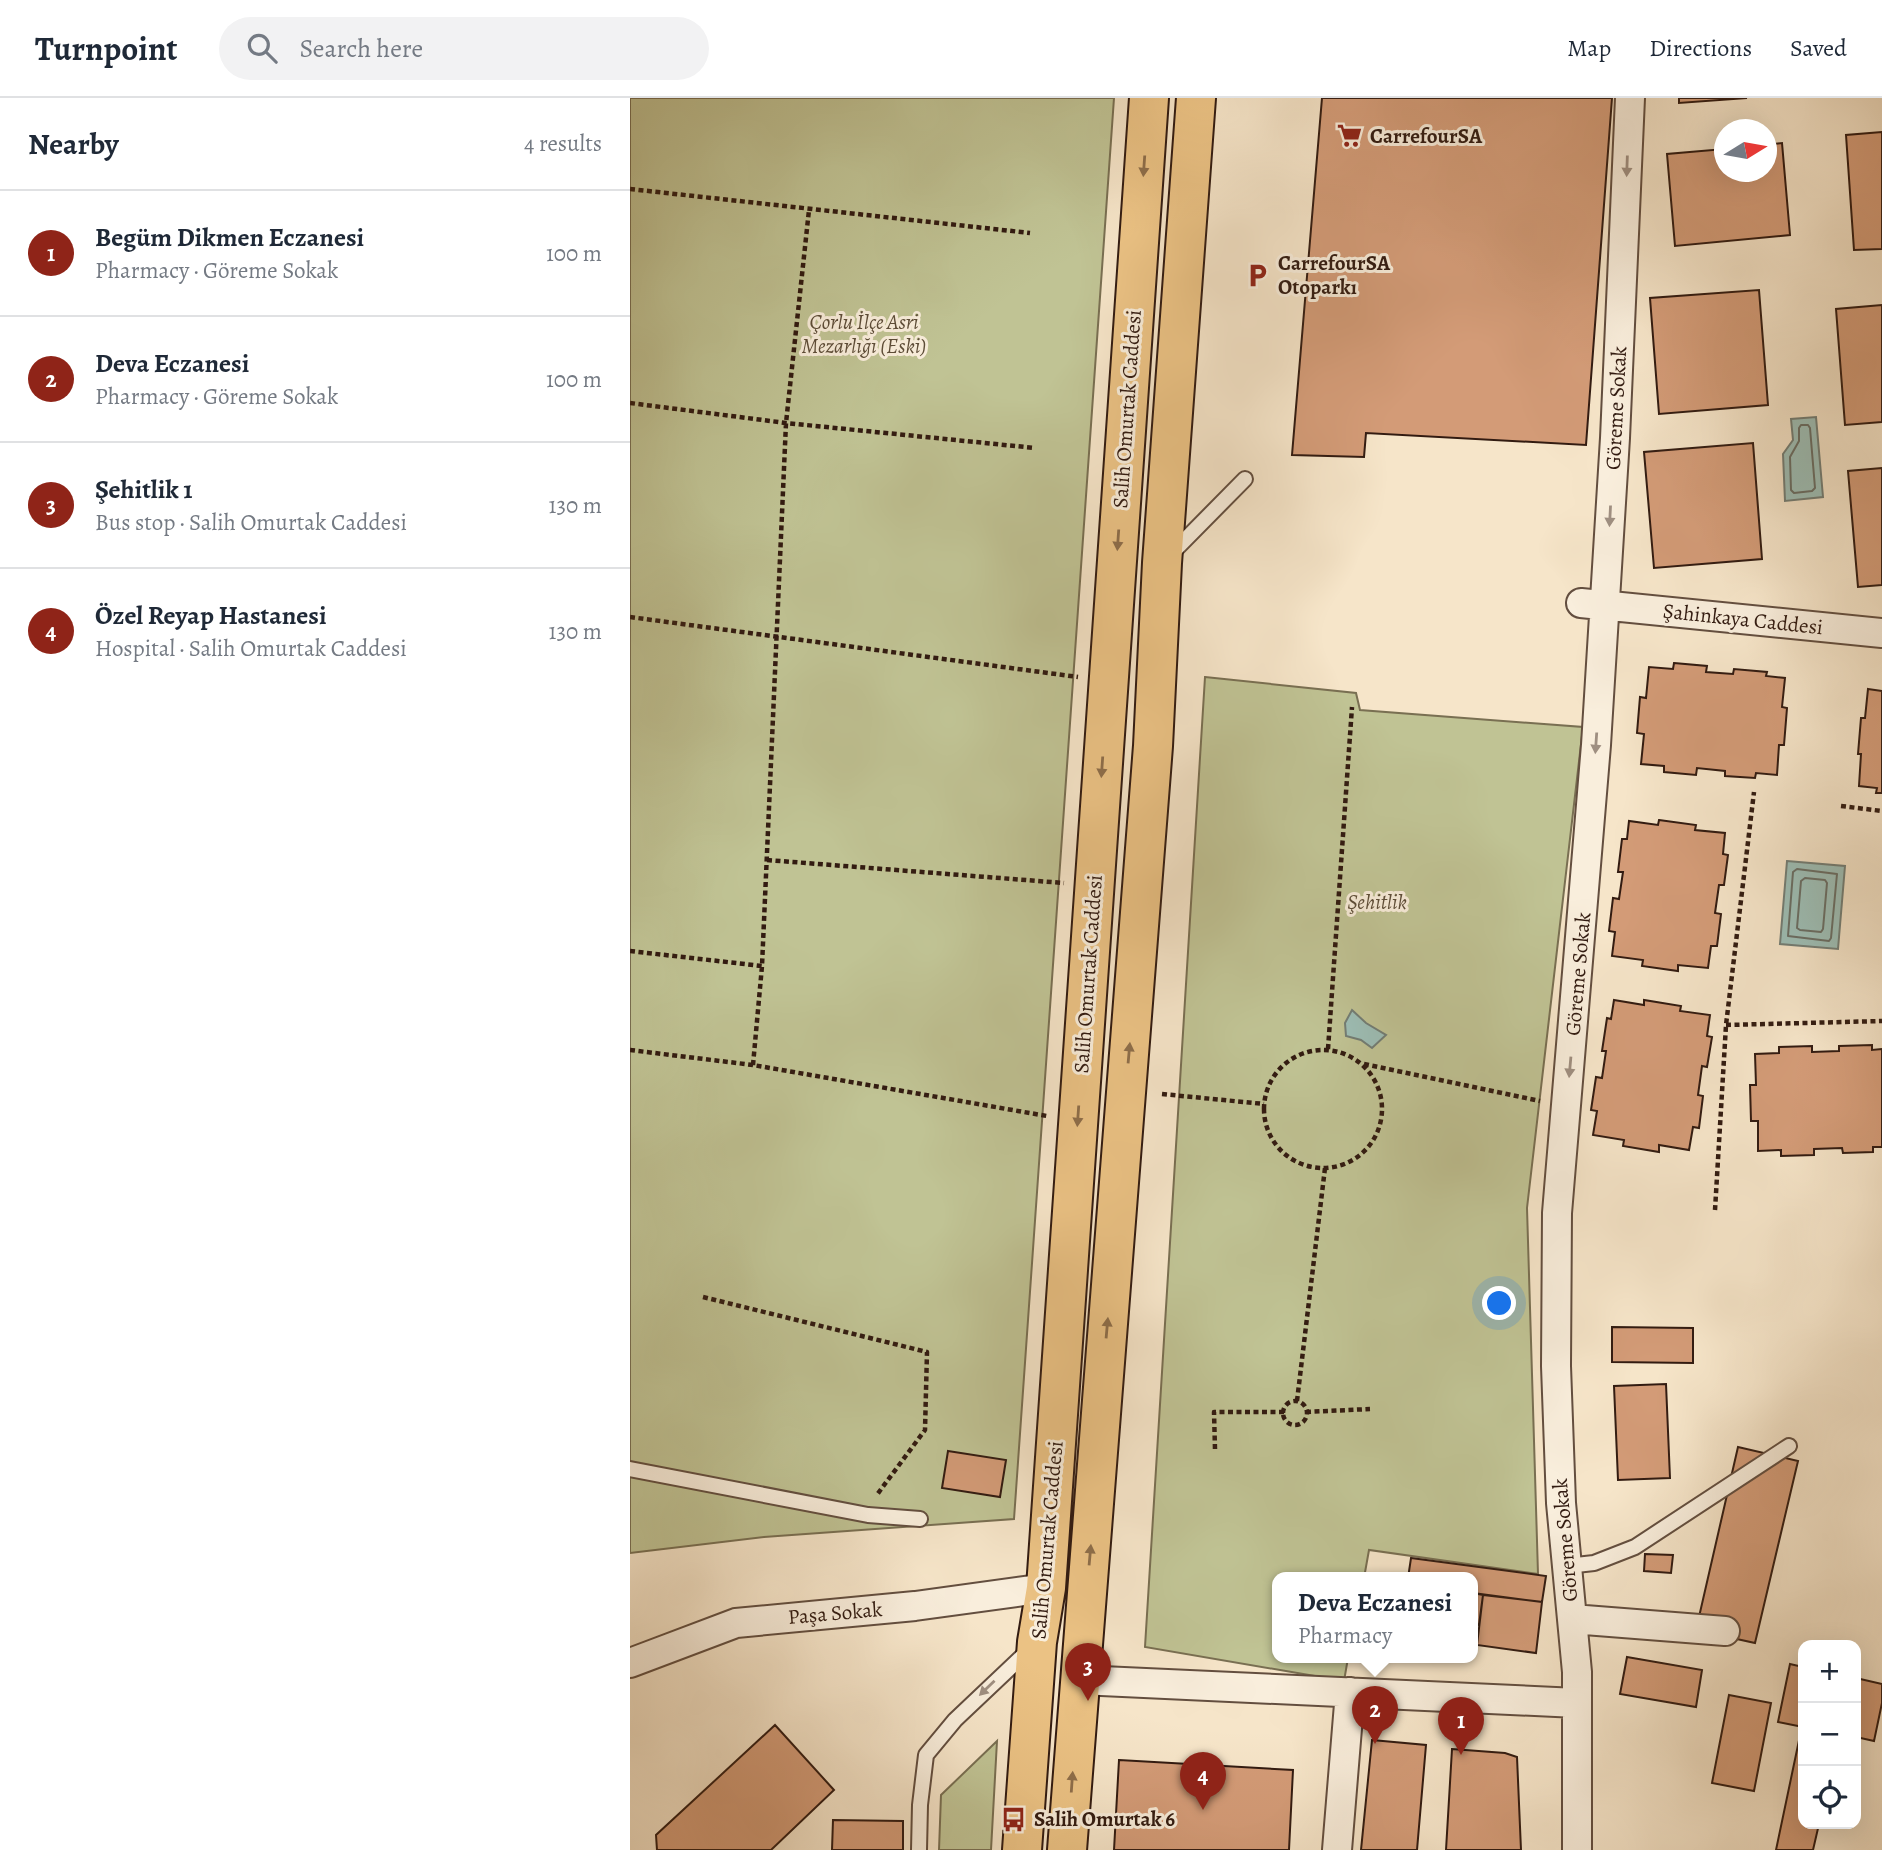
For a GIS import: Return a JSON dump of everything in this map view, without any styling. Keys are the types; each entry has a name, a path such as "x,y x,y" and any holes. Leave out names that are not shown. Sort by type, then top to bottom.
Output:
{"main road":[{"name":"Salih Omurtak Caddesi","path":"1022,1850 1037,1642 1046,1588 1149,98"},
{"name":"Salih Omurtak Caddesi","path":"1067,1850 1153,746 1162,564 1196,98"}],"street":[{"name":"Göreme Sokak","path":"1577,1850 1577,1672 1561,1503 1556,1366 1557,1213 1597,745 1593,605 1630,98"},
{"name":"Şahinkaya Caddesi","path":"1593,605 1882,633"},
{"name":"Paşa Sokak","path":"630,1663 736,1623 915,1606 1046,1588"},
{"path":"1572,1619 1725,1630"},
{"path":"1080,1680 1577,1703"},
{"path":"1337,1850 1350,1692"}],"lane":[{"path":"1162,564 1245,479"},
{"path":"1567,1566 1594,1563 1636,1547 1788,1447"},
{"path":"630,1469 868,1515 920,1519"},
{"path":"919,1850 920,1805 926,1755 955,1720 1037,1642"}],"path":[{"path":"630,189 1030,233"},
{"path":"753,1065 762,966 786,423 809,210"},
{"path":"630,403 786,423 1035,448"},
{"path":"630,617 1079,677"},
{"path":"1328,1049 1352,707"},
{"path":"1715,1210 1726,1025 1754,792"},
{"path":"1841,806 1882,811"},
{"path":"767,860 1065,883"},
{"path":"630,950 762,966"},
{"path":"1726,1025 1882,1021"},
{"path":"1328,1049 1341,1051 1363,1064 1372,1074 1382,1097 1383,1110 1377,1135 1360,1155 1350,1162 1325,1168 1301,1164 1280,1150 1267,1129 1264,1104 1269,1084 1281,1067 1307,1051 1328,1049"},
{"path":"630,1050 753,1065 1048,1116"},
{"path":"1363,1064 1542,1102"},
{"path":"1162,1094 1264,1104"},
{"path":"1297,1402 1325,1168"},
{"path":"703,1297 927,1352 925,1430 875,1496"},
{"path":"1297,1402 1304,1406 1306,1412 1303,1422 1294,1425 1286,1420 1284,1412 1287,1404 1297,1402"},
{"path":"1306,1412 1370,1409"},
{"path":"1215,1449 1214,1412 1284,1412"}],"green space":[{"name":"Çorlu İlçe Asri Mezarlığı (Eski)","path":"630,98 1114,98 1014,1519 764,1537 630,1553"},
{"name":"Şehitlik","path":"1205,677 1356,693 1360,710 1583,727 1527,1208 1538,1574 1369,1550 1365,1572 1272,1572 1272,1663 1347,1663 1344,1681 1145,1647"},
{"path":"997,1741 991,1850 939,1850 941,1795"}],"water":[{"path":"1816,417 1823,497 1785,501 1783,454 1793,440 1791,419"},
{"path":"1787,861 1845,866 1838,949 1780,944"},
{"path":"1352,1010 1366,1023 1386,1035 1372,1048 1361,1040 1346,1036 1345,1023"}],"building":[{"path":"1322,98 1612,98 1586,445 1366,433 1364,457 1292,455"},
{"path":"1679,98 1747,98 1679,103"},
{"path":"1882,132 1882,249 1854,250 1846,135"},
{"path":"1782,143 1790,235 1675,246 1667,154 1714,150 1714,182 1777,182 1777,144"},
{"path":"1759,290 1768,405 1659,414 1650,298"},
{"path":"1882,305 1882,422 1845,425 1836,309"},
{"path":"1753,443 1762,559 1654,568 1644,452"},
{"path":"1882,468 1882,585 1858,587 1848,471"},
{"path":"1674,663 1707,666 1706,672 1733,674 1734,669 1767,672 1766,676 1785,678 1782,707 1787,708 1784,745 1779,745 1777,775 1756,773 1755,778 1725,776 1725,771 1697,768 1696,775 1664,772 1664,766 1641,764 1644,734 1637,733 1640,697 1646,698 1649,667 1673,669"},
{"path":"1868,689 1882,691 1882,793 1876,793 1877,788 1859,786 1861,718 1865,718"},
{"path":"1659,820 1696,825 1695,830 1725,833 1723,854 1728,855 1724,885 1719,885 1715,913 1721,914 1717,946 1711,946 1708,968 1678,965 1678,971 1642,966 1643,960 1612,956 1615,932 1609,931 1613,898 1619,899 1623,872 1618,872 1622,839 1627,839 1629,821 1658,825"},
{"path":"1614,1000 1644,1005 1644,1000 1681,1006 1680,1011 1710,1015 1707,1036 1712,1037 1707,1067 1702,1066 1698,1095 1703,1096 1699,1128 1693,1127 1689,1150 1659,1145 1659,1152 1623,1146 1624,1140 1593,1135 1597,1111 1591,1110 1596,1077 1602,1078 1606,1051 1602,1051 1607,1018 1611,1019"},
{"path":"1872,1045 1872,1050 1882,1049 1882,1147 1873,1147 1873,1152 1843,1153 1842,1148 1814,1149 1814,1155 1781,1156 1781,1150 1758,1151 1758,1121 1751,1121 1750,1085 1756,1085 1755,1054 1779,1053 1779,1047 1812,1046 1812,1052 1839,1051 1839,1046"},
{"path":"1612,1327 1693,1328 1693,1363 1612,1362"},
{"path":"1666,1384 1670,1478 1618,1480 1614,1386"},
{"path":"1738,1447 1798,1461 1755,1643 1696,1630"},
{"path":"948,1451 1006,1460 1000,1497 942,1488"},
{"path":"1645,1554 1673,1555 1671,1573 1644,1571"},
{"path":"1411,1558 1546,1576 1542,1602 1478,1594 1478,1572 1409,1572"},
{"path":"1478,1594 1483,1595 1478,1625"},
{"path":"1483,1595 1542,1602 1536,1653 1478,1645"},
{"path":"1627,1657 1702,1670 1696,1707 1620,1694"},
{"path":"1790,1664 1798,1666 1798,1726 1778,1722"},
{"path":"1861,1679 1882,1684 1882,1703 1874,1741 1861,1738"},
{"path":"1729,1695 1771,1703 1754,1791 1712,1783"},
{"path":"775,1725 834,1790 771,1850 657,1850 656,1835"},
{"path":"1372,1740 1426,1745 1417,1850 1361,1850"},
{"path":"1798,1745 1798,1829 1818,1829 1813,1850 1776,1850"},
{"path":"1452,1749 1505,1753 1517,1757 1521,1850 1446,1850"},
{"path":"1119,1760 1293,1770 1289,1850 1114,1850"},
{"path":"833,1820 903,1821 903,1850 832,1850"}],"place":[{"name":"CarrefourSA","path":"1350,136"},
{"name":"CarrefourSA Otoparkı","path":"1258,275"},
{"name":"Şehitlik 1","path":"1088,1701"},
{"name":"Deva Eczanesi","path":"1375,1744"},
{"name":"Begüm Dikmen Eczanesi","path":"1461,1755"},
{"name":"Özel Reyap Hastanesi","path":"1203,1810"},
{"name":"Salih Omurtak 6","path":"1014,1819"}]}
